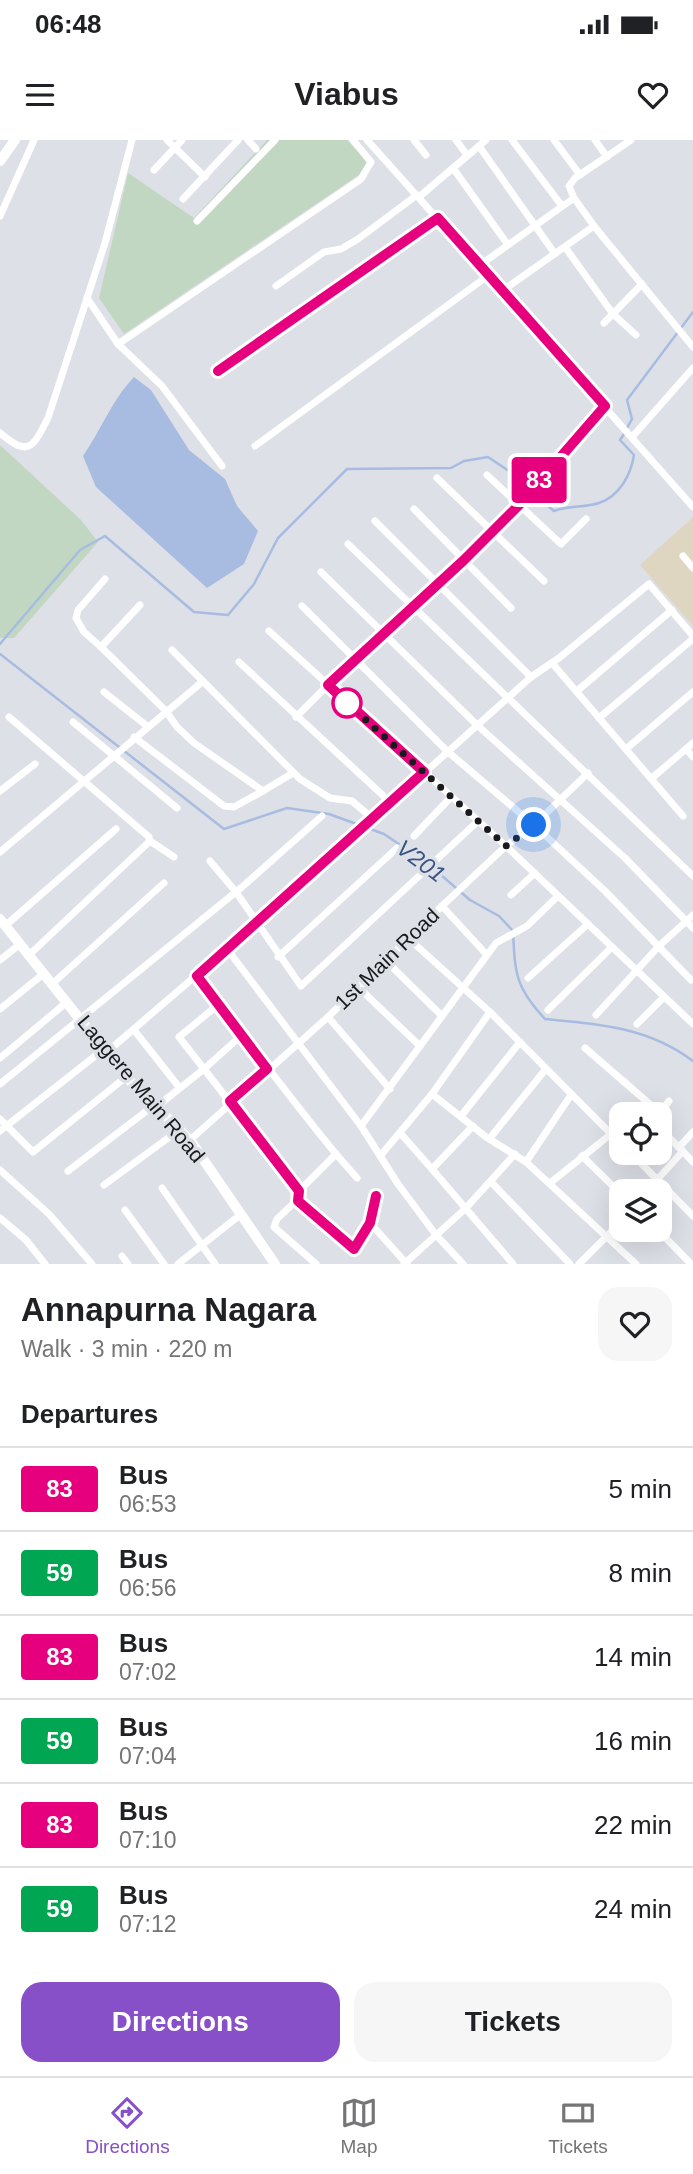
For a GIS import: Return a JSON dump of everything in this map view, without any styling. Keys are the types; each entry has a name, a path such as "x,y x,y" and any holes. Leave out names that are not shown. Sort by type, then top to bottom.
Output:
{"street":[{"path":"0,161 15,140"},
{"path":"0,216 34,140"},
{"path":"0,433 24,449 39,436 48,418 87,298 132,140"},
{"path":"167,140 205,177"},
{"path":"154,170 182,140"},
{"path":"183,199 237,140"},
{"path":"248,140 256,149"},
{"path":"197,221 275,140"},
{"path":"118,344 361,179 371,162 353,140"},
{"path":"367,140 693,506"},
{"path":"414,140 426,155"},
{"path":"456,140 467,155"},
{"path":"276,286 324,252 341,249 358,239 418,196 486,140"},
{"path":"512,140 562,206"},
{"path":"554,140 580,175"},
{"path":"595,140 607,157"},
{"path":"631,140 580,175 569,186 574,198 594,226 693,347"},
{"path":"479,146 555,254"},
{"path":"453,168 508,245"},
{"path":"480,265 574,198"},
{"path":"218,371 438,218"},
{"path":"502,291 594,226"},
{"path":"565,247 613,314 636,335"},
{"path":"255,446 489,275"},
{"path":"604,323 642,284"},
{"path":"87,298 118,344 162,386 222,466"},
{"path":"632,435 693,368"},
{"path":"296,717 519,505 605,406"},
{"path":"487,475 561,544 586,519"},
{"path":"437,478 544,581"},
{"path":"414,509 511,608"},
{"path":"375,521 531,677"},
{"path":"348,544 693,876"},
{"path":"683,556 693,568"},
{"path":"321,572 477,725 690,918 693,928"},
{"path":"105,579 78,610 76,618 84,632 166,711 177,727 194,743 263,792"},
{"path":"0,1131 134,1030 531,677 649,584 693,637 599,718"},
{"path":"100,647 140,605"},
{"path":"302,606 447,751 534,825 691,980"},
{"path":"577,691 672,610"},
{"path":"269,631 506,846 693,1024"},
{"path":"172,650 293,773 330,798 352,801 366,823"},
{"path":"239,662 390,802"},
{"path":"552,663 684,816"},
{"path":"0,852 202,682"},
{"path":"103,692 147,726"},
{"path":"626,749 693,692"},
{"path":"9,717 150,841 174,858"},
{"path":"73,722 177,808"},
{"path":"134,737 224,806 234,807 293,773"},
{"path":"652,779 693,743"},
{"path":"686,749 693,757"},
{"path":"0,791 35,764"},
{"name":"1st Main Road","path":"190,1140 230,1101 299,1044 458,890 562,800 588,773"},
{"path":"414,836 451,797"},
{"path":"0,1084 79,1017 236,892 322,816"},
{"path":"210,861 236,892 278,957 301,986 478,821"},
{"path":"3,923 116,829"},
{"path":"28,956 150,841"},
{"path":"278,957 397,848"},
{"path":"511,895 535,873"},
{"path":"52,984 164,883"},
{"path":"361,1126 496,943 527,926 558,896"},
{"path":"442,906 487,956"},
{"path":"596,1015 659,946 690,918"},
{"name":"Laggere Main Road","path":"3,923 126,1077 190,1140 275,1264"},
{"path":"528,978 588,924"},
{"path":"408,938 490,1012 609,1132"},
{"path":"0,960 19,945"},
{"path":"548,1010 612,947"},
{"path":"227,949 361,1126 398,1184 436,1235 463,1264"},
{"path":"385,960 442,1016"},
{"path":"0,1009 42,975"},
{"path":"197,976 267,1069 357,1178"},
{"path":"358,987 420,1046"},
{"path":"637,1024 664,997"},
{"path":"0,1058 67,1002"},
{"path":"219,1004 179,1037 299,1191"},
{"path":"686,1017 693,1011"},
{"path":"381,1155 432,1094 490,1012"},
{"path":"328,1017 390,1088"},
{"path":"134,1030 179,1087"},
{"path":"68,1171 204,1069 243,1034"},
{"path":"461,1116 520,1042"},
{"path":"586,1048 647,1102"},
{"path":"490,1138 545,1070"},
{"path":"0,1119 33,1152 126,1077"},
{"path":"432,1094 472,1126 526,1162 609,1235"},
{"path":"526,1162 571,1095"},
{"path":"432,1169 472,1126"},
{"path":"104,1185 179,1130"},
{"path":"657,1178 693,1132"},
{"path":"401,1134 513,1264"},
{"path":"550,1183 609,1137"},
{"path":"672,1140 693,1162"},
{"path":"316,1264 274,1227 277,1219 298,1201 299,1191 336,1154"},
{"path":"370,1223 406,1264 465,1209 515,1154"},
{"path":"582,1156 609,1182"},
{"path":"643,1165 693,1216"},
{"path":"0,1170 49,1214 92,1264"},
{"path":"491,1182 570,1264"},
{"path":"162,1188 215,1264"},
{"path":"298,1201 354,1249 370,1223 376,1196"},
{"path":"125,1210 164,1264"},
{"path":"178,1264 240,1214"},
{"path":"0,1218 26,1240 45,1264"},
{"path":"579,1264 609,1237"},
{"path":"616,1242 636,1264"},
{"path":"670,1242 691,1264"},
{"path":"122,1256 128,1264"},
{"path":"587,1257 593,1264"}],"shaded area":[{"path":"693,517 693,626 640,565"}],"green space":[{"path":"267,140 347,140 367,161 366,170 124,334 99,298 128,173 194,218"},
{"path":"0,445 81,520 98,542 14,638 0,638"}],"water":[{"path":"134,377 151,390 189,450 225,479 237,506 258,531 244,564 207,588 96,487 83,456 119,395"}],"waterway":[{"path":"627,428 632,419 627,400 693,312"},
{"path":"0,644 80,550 105,536 194,612 228,615 254,584 278,538 347,469 451,468 464,461 488,457 537,490 542,501 554,511 599,503 619,490 627,477 634,455 620,440 624,434"},
{"name":"V201","path":"0,654 224,829 287,808 329,814 384,834 427,863 470,900 499,916 513,931 516,969 522,988 545,1019 604,1026 641,1034 693,1061"}],"bus line":[{"name":"83","path":"218,371 438,218 539,335 605,406 536,482 519,505 464,560 328,685 424,772 197,976 267,1069 230,1101 299,1191 298,1201 354,1249 370,1223 376,1196"}],"route":[{"path":"347,703 506,846 534,825"}]}
